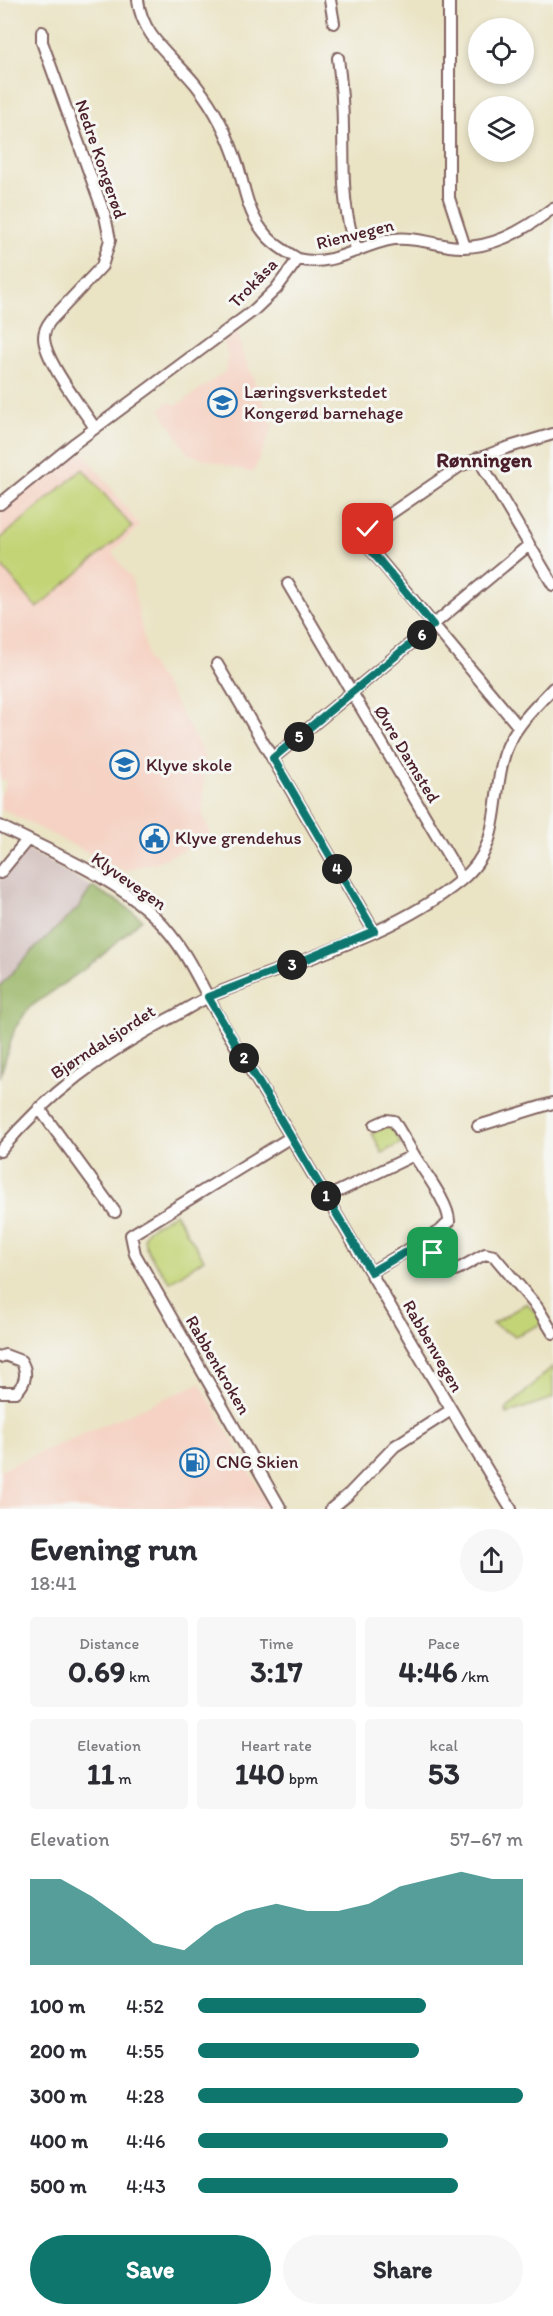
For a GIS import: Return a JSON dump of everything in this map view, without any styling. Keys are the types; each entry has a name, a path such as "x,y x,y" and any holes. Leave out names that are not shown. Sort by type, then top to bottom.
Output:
{"street":[{"name":"Trokåsa","path":"96,428 254,311 276,289 298,259 270,239 256,221 230,143 219,120 195,83 163,51 143,24 138,0"},
{"path":"330,0 334,23"},
{"path":"449,0 449,198 465,248"},
{"name":"Nedre Kongerød","path":"42,32 42,42 105,216 110,240 102,266 51,320 45,329 44,338 54,364 96,428"},
{"path":"338,58 342,97 342,183 345,209 357,251"},
{"name":"Rienvegen","path":"298,259 325,261 386,241 406,238 465,248 479,246 504,238 553,208"},
{"path":"0,504 96,428"},
{"path":"518,726 367,545 363,536 368,529 449,472 478,458 553,434"},
{"path":"478,458 553,585"},
{"path":"273,758 529,545"},
{"name":"Øvre Damsted","path":"288,584 462,879"},
{"path":"217,664 374,931"},
{"name":"Bjørndalsjordet","path":"0,1151 57,1091 92,1064 148,1030 208,997 374,931 414,911 462,879 481,859 490,838 505,753 518,726 553,688"},
{"name":"Klyvevegen","path":"0,826 71,861 105,881 154,916 185,952 208,997"},
{"path":"0,873 27,840"},
{"name":"Rabbenvegen","path":"208,997 511,1509"},
{"path":"477,1126 553,1103"},
{"path":"39,1108 115,1212"},
{"path":"371,1272 447,1226 449,1217 394,1120 386,1120 375,1125"},
{"name":"Rabbenkroken","path":"281,1509 135,1254 131,1235 291,1137"},
{"path":"327,1197 414,1155"},
{"path":"418,1245 429,1249 450,1271 484,1254 494,1256 537,1307 553,1333"},
{"path":"0,1357 5,1355 21,1361 26,1377 23,1386 16,1392 0,1392"},
{"path":"331,1509 349,1494 395,1446 451,1410"}],"shaded area":[{"name":"Læringsverkstedet Kongerød barnehage","path":"238,331 241,349 273,426 253,473 188,454 160,409 168,402 176,405 182,402 226,371 228,358 224,341"},
{"path":"85,454 140,526 112,552 132,580 148,660 204,754 203,817 210,832 205,841 156,862 124,871 0,808 0,796 7,782 0,778 0,513 25,491 58,468 76,456"},
{"path":"26,848 92,887 78,908 31,952 0,986 0,878"},
{"path":"200,1383 271,1509 0,1509 0,1470"}],"green space":[{"path":"83,469 132,527 37,608 0,564 0,539"},
{"path":"92,887 121,903 142,919 96,961 29,1008 15,1028 0,1077 0,986 31,952 78,908"},
{"path":"390,1124 401,1143 382,1153 372,1133"},
{"path":"175,1213 204,1259 170,1282 148,1250 144,1237 149,1229"},
{"path":"527,1303 544,1323 515,1336 492,1324"},
{"path":"553,1366 553,1398 506,1414 505,1411"}],"place":[{"name":"Læringsverkstedet Kongerød barnehage","path":"223,402"},
{"name":"Klyve skole","path":"125,765"},
{"name":"Klyve grendehus","path":"154,838"},
{"name":"CNG Skien","path":"195,1462"}],"district":[{"name":"Rønningen","path":"484,459"}],"route":[{"path":"368,529 363,536 364,542 433,625 273,758 374,931 208,997 371,1272 418,1245 427,1247 433,1253"}]}
